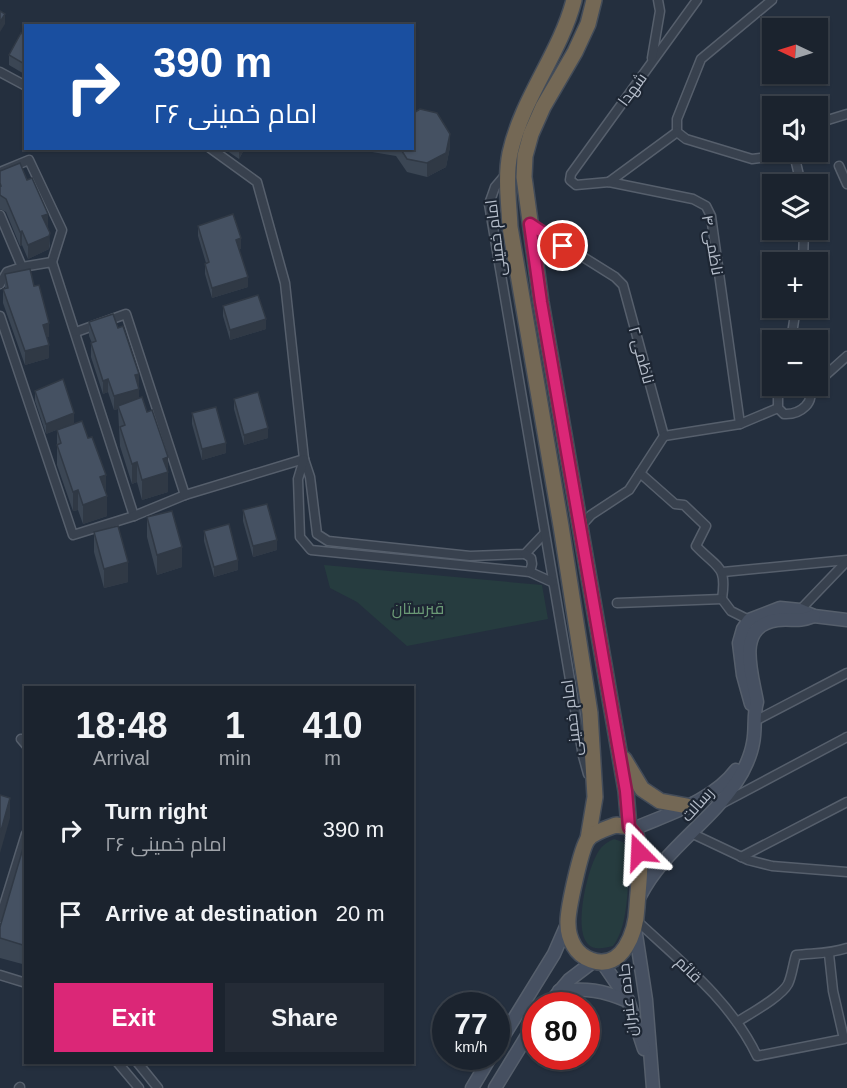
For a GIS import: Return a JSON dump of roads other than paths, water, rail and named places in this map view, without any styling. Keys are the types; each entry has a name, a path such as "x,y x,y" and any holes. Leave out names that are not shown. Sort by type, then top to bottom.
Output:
{"highway":[{"name":"امام خمینی","path":"568,922 575,878 588,839 595,797 590,713 510,227 508,171 518,126 530,97 559,44 570,18 574,0"},
{"path":"568,922 570,937 581,955 598,961 610,961 626,947 636,924 638,900 637,837 630,828 619,750 541,302 524,177 525,156 531,134 543,107 575,52 588,24 594,0"},
{"path":"619,750 642,789 660,801 687,806"},
{"path":"588,839 616,825 630,828"}],"street":[{"path":"652,62 660,11 658,0"},
{"name":"شهدا","path":"570,180 571,174 697,0"},
{"path":"762,158 752,159 686,139 677,132 676,119 701,59 772,0"},
{"path":"0,72 24,85"},
{"path":"828,120 847,114"},
{"path":"609,182 677,132"},
{"path":"213,150 257,182 285,283 304,459 310,477 317,534"},
{"path":"0,172 29,160 62,230 52,262 134,516"},
{"path":"839,166 847,184"},
{"path":"508,171 495,187 489,204 583,756 595,797"},
{"name":"ناظمی ۴","path":"570,180 576,185 609,182 693,199 706,206 711,216 740,424"},
{"path":"0,215 22,267"},
{"name":"ناظمی ۲","path":"530,224 615,277 624,285 664,436"},
{"path":"0,284 7,272 52,262"},
{"path":"76,332 126,314 185,495"},
{"path":"0,316 73,535 134,516 185,495 304,459"},
{"path":"828,373 847,356"},
{"path":"778,396 778,408 784,414 799,412 809,402 811,396"},
{"path":"580,528 591,515 629,490 664,436 740,424 778,408"},
{"path":"531,451 548,448"},
{"path":"304,459 298,479 300,537 311,550 530,572 552,582"},
{"path":"640,473 675,504 684,505 706,526 696,546 723,572 722,599 731,611 749,620"},
{"path":"306,544 317,534"},
{"path":"317,534 328,541 470,556 525,554 531,558 530,572"},
{"path":"525,554 544,534"},
{"path":"723,572 847,561"},
{"path":"800,610 847,561"},
{"path":"617,603 722,599"},
{"name":"رسالت","path":"755,716 743,675 739,644 743,629 749,620 780,608 800,610 814,616 847,620"},
{"name":"رسالت","path":"638,900 649,878 667,856 693,834 738,781 753,745 757,702 749,653 755,630 765,623 779,620 799,622 814,616"},
{"path":"755,716 847,673"},
{"path":"719,805 847,737"},
{"name":"رسالت","path":"630,828 704,798 729,779 750,752"},
{"path":"741,857 847,802"},
{"path":"693,834 741,857 772,866 847,872"},
{"path":"0,918 24,840"},
{"path":"510,1025 554,954 568,922"},
{"name":"قائم","path":"636,924 688,968 737,1022 757,1056 844,1039 833,991 829,954"},
{"name":"جاده عنبران","path":"636,924 646,1000 653,1088"},
{"path":"737,1022 784,990 790,981 791,968 796,955 823,952 829,954 847,948"},
{"path":"559,991 569,980 598,961"},
{"name":"جاده عنبران","path":"598,961 628,1001 650,1068"},
{"path":"0,975 24,982"},
{"path":"559,991 582,988 606,992 628,1001"},
{"path":"495,1088 522,1044"},
{"path":"119,1064 139,1088"},
{"path":"139,1064 158,1088"},
{"path":"472,1088 483,1070"}],"park label":[{"name":"قبرستان","path":"418,608"}]}
